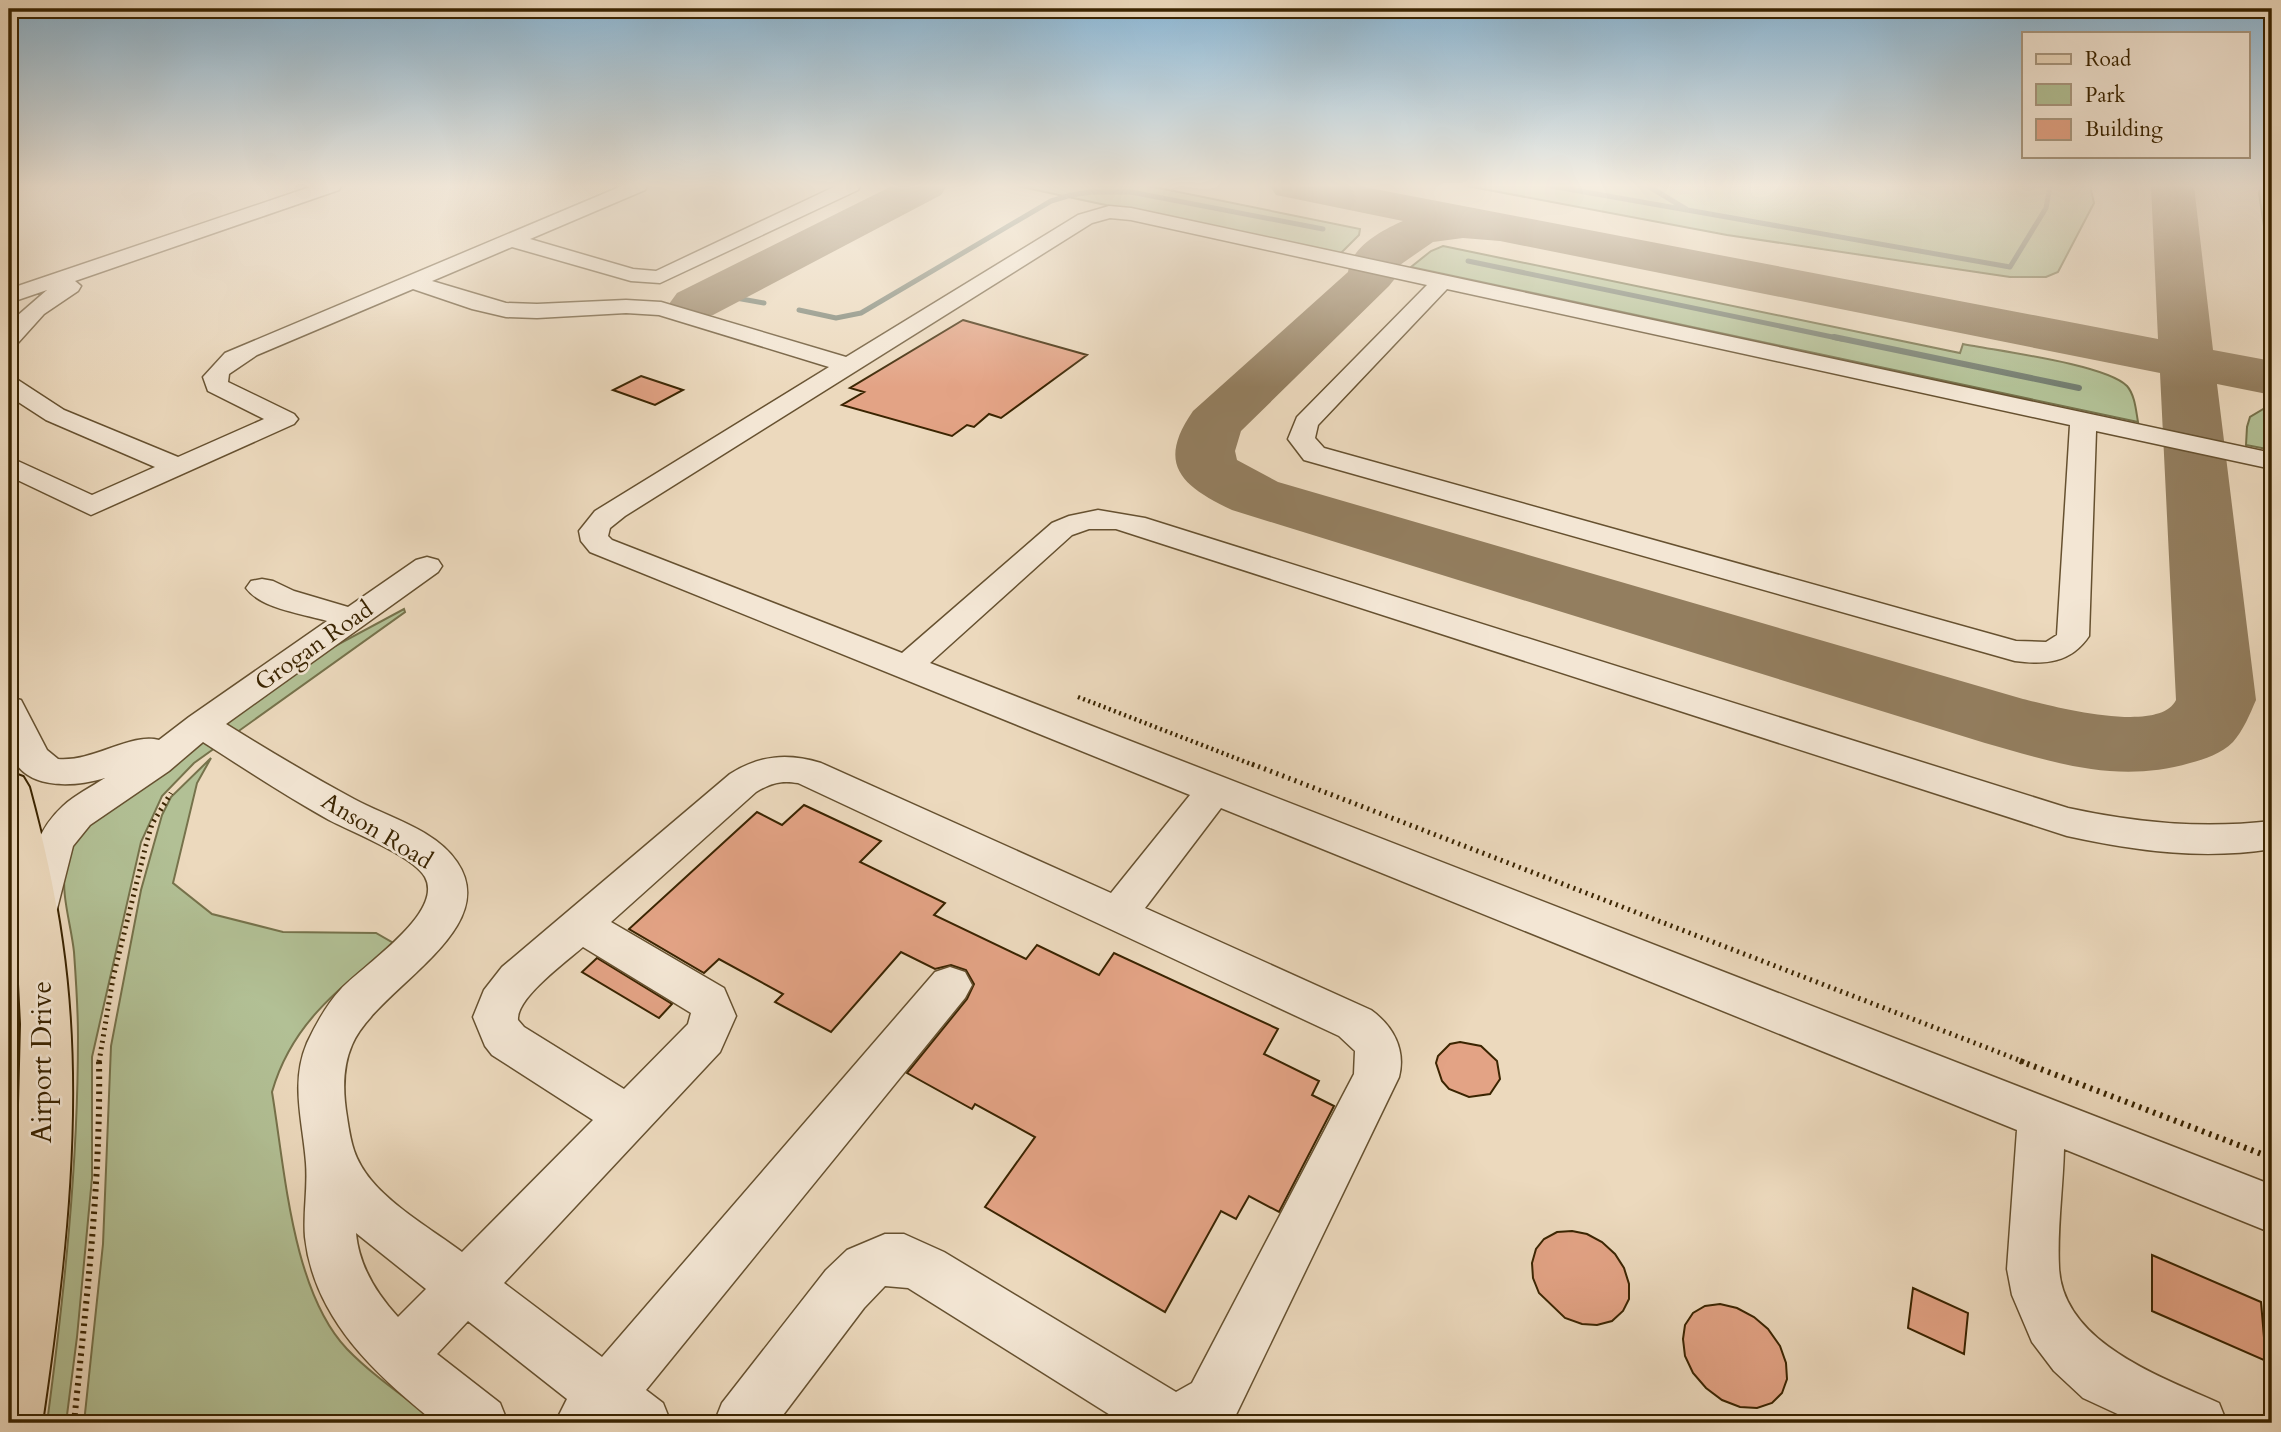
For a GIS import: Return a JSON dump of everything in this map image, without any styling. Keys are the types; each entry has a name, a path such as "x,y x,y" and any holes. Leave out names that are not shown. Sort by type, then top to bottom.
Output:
{"main road":[{"name":"Airport Drive","path":"9,787 26,847 37,909 45,1000 46,1089 30,1305 11,1423"}],"lane":[{"path":"9,296 136,253"},
{"path":"9,339 12,332 63,290 100,271 148,253"},
{"path":"9,465 91,506 285,419 217,386 215,377 220,368 249,350 482,253"},
{"path":"555,253 649,278 660,277 711,253"},
{"path":"1030,253 615,510 600,520 593,535 594,541 2272,1209"},
{"path":"1308,253 2272,461"},
{"path":"415,282 486,306 509,310 633,307 661,309 848,365"},
{"path":"1442,282 1306,423 1301,434 1308,450 1347,465 2007,649 2052,652 2069,643 2073,636 2083,421"},
{"path":"9,385 55,415 178,467"},
{"path":"907,666 1062,528 1088,520 1112,519 1135,524 2067,822 2179,841 2239,840 2272,835"},
{"name":"Grogan Road","path":"37,909 55,842 65,828 98,799 156,761 201,725 427,566"},
{"path":"262,588 283,598 353,618"},
{"name":"Grogan Road","path":"9,708 35,761 43,767 69,772 117,762 201,725"},
{"name":"Anson Road","path":"201,725 344,811 406,843 431,860 444,873 447,890 435,928 355,1004 338,1028 320,1078 320,1108 330,1162 332,1248 344,1289 365,1321 398,1356 480,1423"},
{"path":"628,1117 508,1041 497,1030 493,1016 499,1002 517,980 743,783 758,773 775,767 792,767 808,772 1355,1023 1378,1045 1381,1061 1376,1076 1212,1403 1175,1423 926,1270 904,1260 885,1260 865,1268 858,1275 742,1423"},
{"path":"1118,915 1215,789"},
{"path":"398,1356 704,1038 716,1014 712,1003 704,996 580,925"},
{"path":"611,1414 950,985"},
{"path":"2042,1118 2033,1269 2038,1295 2051,1323 2073,1352 2103,1378 2199,1423"},
{"name":"Anson Road","path":"330,1162 355,1199 464,1286 611,1414"}],"path":[{"path":"1078,697 2272,1158"},
{"path":"74,1423 100,1126 99,1052 113,978 146,845 152,824 171,793"}],"green space":[{"path":"1429,253 1476,253 1960,353 1963,344 2074,365 2115,378 2127,386 2133,398 2138,422 1411,267"},
{"path":"1847,253 2068,253 2058,272 2046,277 2010,277"},
{"path":"2265,408 2272,408 2272,450 2246,445 2250,417"},
{"path":"404,609 405,612 194,763 162,796 141,842 92,1057 92,1178 66,1423 47,1423 64,1279 76,1134 77,1005 74,952 64,889 69,854 93,818 322,653"},
{"path":"211,758 197,783 173,883 212,914 283,932 376,933 395,944 338,991 305,1026 281,1067 272,1092 294,1228 314,1295 329,1325 357,1359 438,1423 84,1423 103,1244 111,1046 141,890 162,815 171,797"}],"building":[{"path":"963,320 1087,355 1001,418 989,414 974,427 967,425 952,436 842,405 864,392 850,388"},
{"path":"641,376 683,390 655,405 613,390"},
{"path":"804,805 881,841 860,862 945,903 934,915 1026,959 1037,945 1099,975 1114,953 1278,1029 1264,1054 1319,1081 1312,1095 1334,1106 1279,1212 1249,1196 1236,1219 1221,1211 1165,1312 985,1207 1035,1137 975,1104 972,1109 907,1073 967,999 974,984 966,970 951,965 935,969 901,952 831,1032 775,1002 783,994 719,959 704,973 629,929 757,812 782,825"},
{"path":"597,958 672,1004 659,1018 582,972"},
{"path":"1460,1042 1481,1046 1497,1061 1500,1079 1490,1094 1469,1097 1449,1089 1442,1081 1436,1063 1438,1056 1450,1044"},
{"path":"1557,1232 1587,1234 1602,1242 1615,1254 1624,1268 1629,1284 1629,1299 1623,1311 1612,1321 1597,1325 1582,1324 1565,1318 1539,1293 1533,1278 1532,1263 1536,1249 1544,1239"},
{"path":"2152,1255 2261,1302 2266,1361 2152,1311"},
{"path":"1913,1288 1968,1313 1964,1354 1908,1328"},
{"path":"1720,1304 1737,1308 1754,1317 1768,1329 1780,1346 1786,1363 1787,1379 1782,1393 1772,1403 1757,1408 1740,1407 1722,1400 1706,1388 1693,1373 1685,1356 1685,1325 1693,1313 1705,1306"}],"waterway":[{"path":"799,310 836,318 861,313 963,253"},
{"path":"1930,253 2010,267 2019,253"},
{"path":"1468,261 1842,339"},
{"path":"736,298 764,303"},
{"path":"1834,337 2079,388"}],"taxiway":[{"path":"695,304 795,253"},
{"path":"1384,253 1373,263 1372,276 1214,424 1204,451 1206,461 1219,478 1255,496 2014,724 2085,741 2137,745 2162,743 2184,736 2203,724 2216,700 2187,361"},
{"path":"1632,253 2187,361"},
{"path":"2178,253 2187,361"},
{"path":"2187,361 2272,378"}]}
